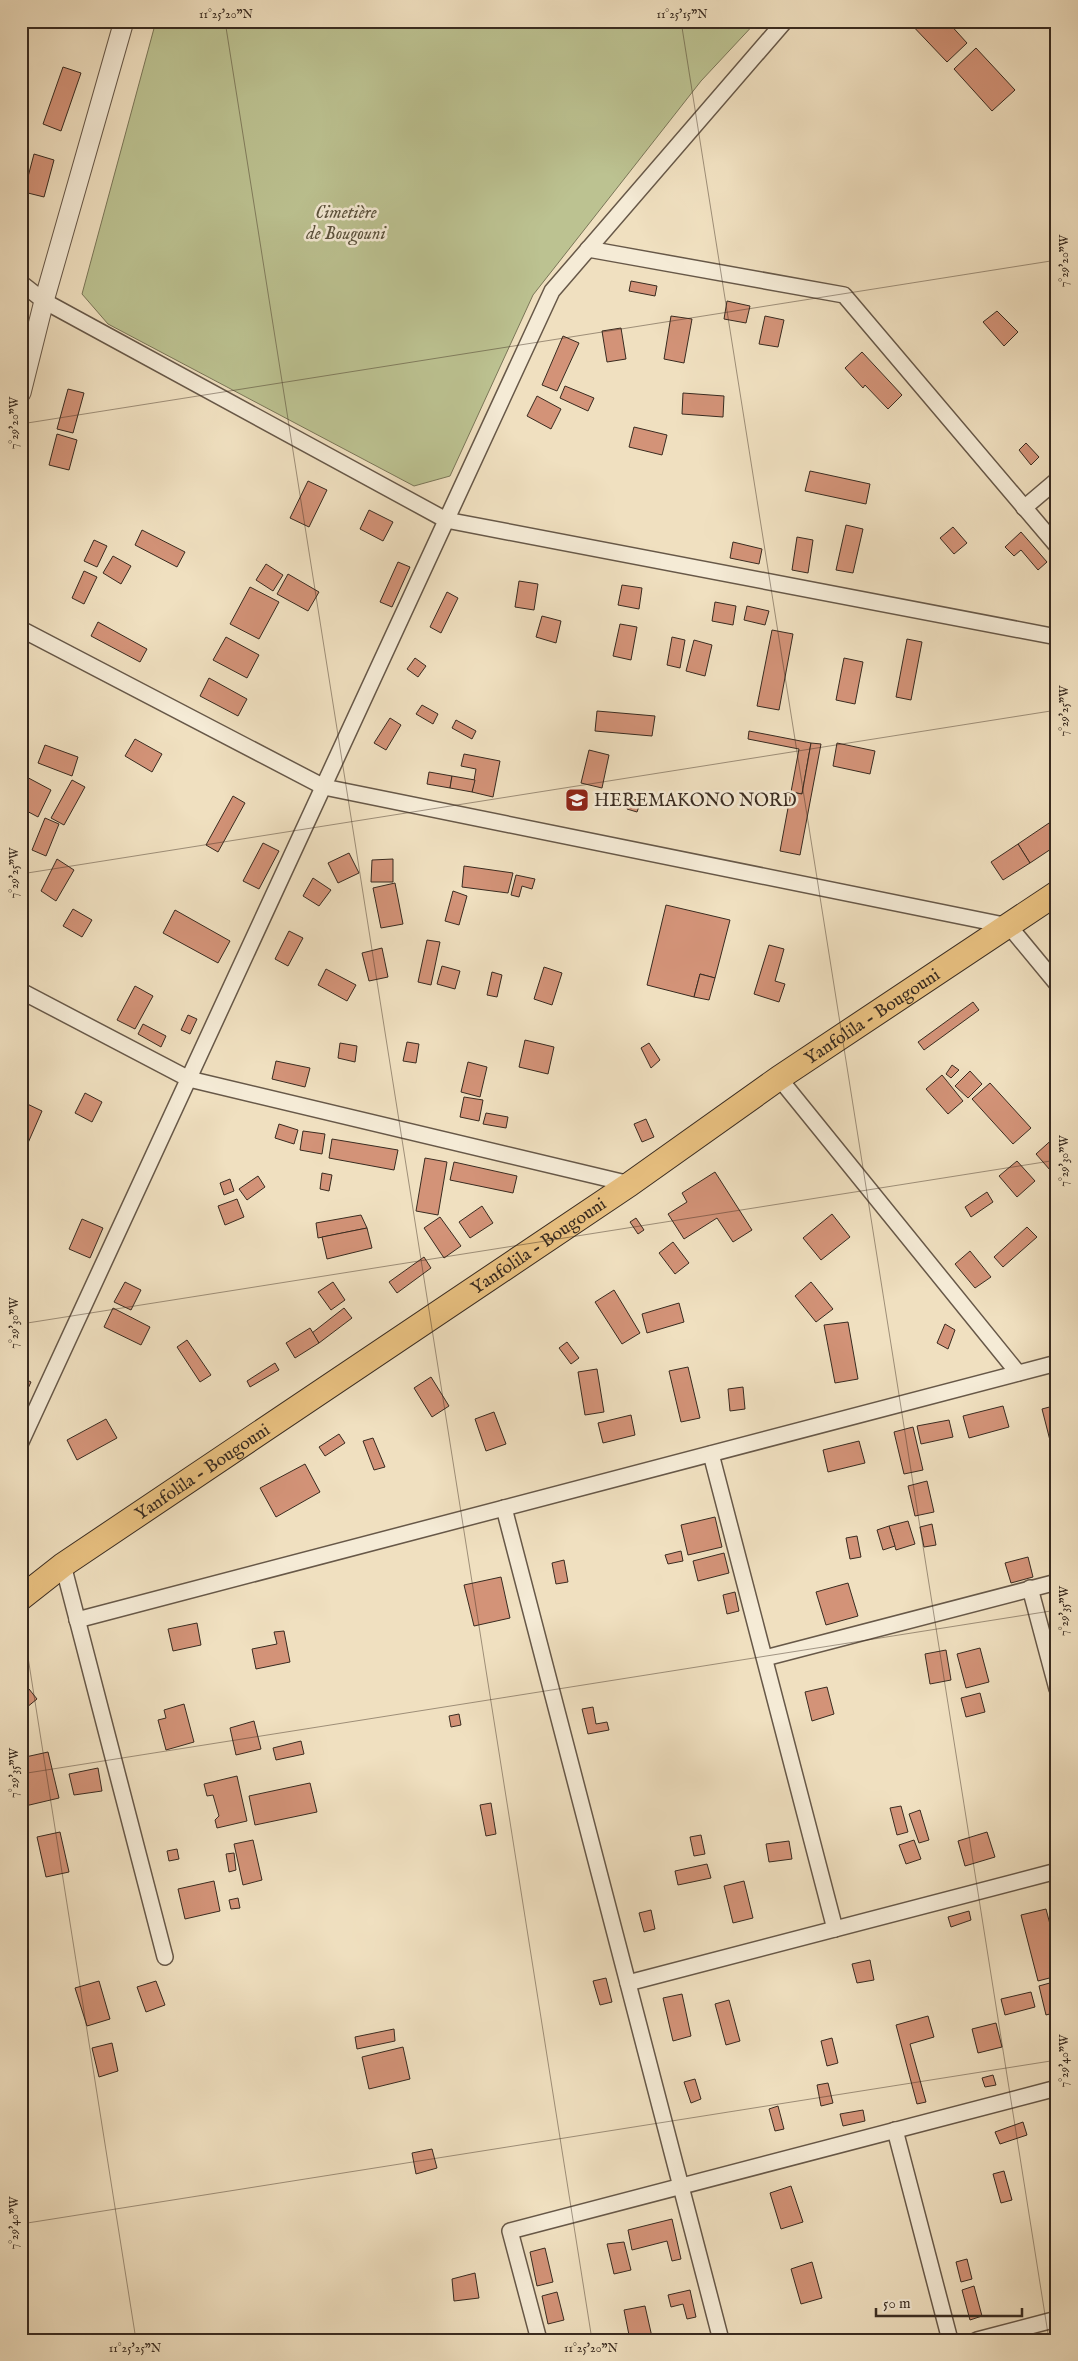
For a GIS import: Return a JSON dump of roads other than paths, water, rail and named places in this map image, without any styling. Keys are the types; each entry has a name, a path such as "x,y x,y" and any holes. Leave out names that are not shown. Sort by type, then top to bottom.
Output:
{"main road":[{"name":"Yanfolila - Bougouni","path":"21,1598 63,1565 630,1184 778,1078 1057,893"}],"street":[{"path":"21,1442 552,291 785,21"},
{"path":"21,393 44,300 121,24"},
{"path":"588,249 844,295 1057,546"},
{"path":"21,283 44,300 446,520 1057,637"},
{"path":"1024,508 1057,480"},
{"path":"21,629 324,787 1009,926 1057,984"},
{"path":"21,992 189,1079 630,1184"},
{"path":"778,1078 1018,1373"},
{"path":"77,1620 1057,1363"},
{"path":"711,1454 835,1929"},
{"path":"504,1508 721,2340"},
{"path":"63,1565 165,1957"},
{"path":"765,1658 1057,1582"},
{"path":"1030,1588 1057,1689"},
{"path":"628,1983 1057,1871"},
{"path":"539,2340 510,2231 1057,2088"},
{"path":"895,2130 950,2340"},
{"path":"977,2340 1057,2319"}],"place":[{"name":"HEREMAKONO NORD","path":"577,800"}],"park label":[{"name":"Cimetière de Bougouni","path":"346,222"}]}
